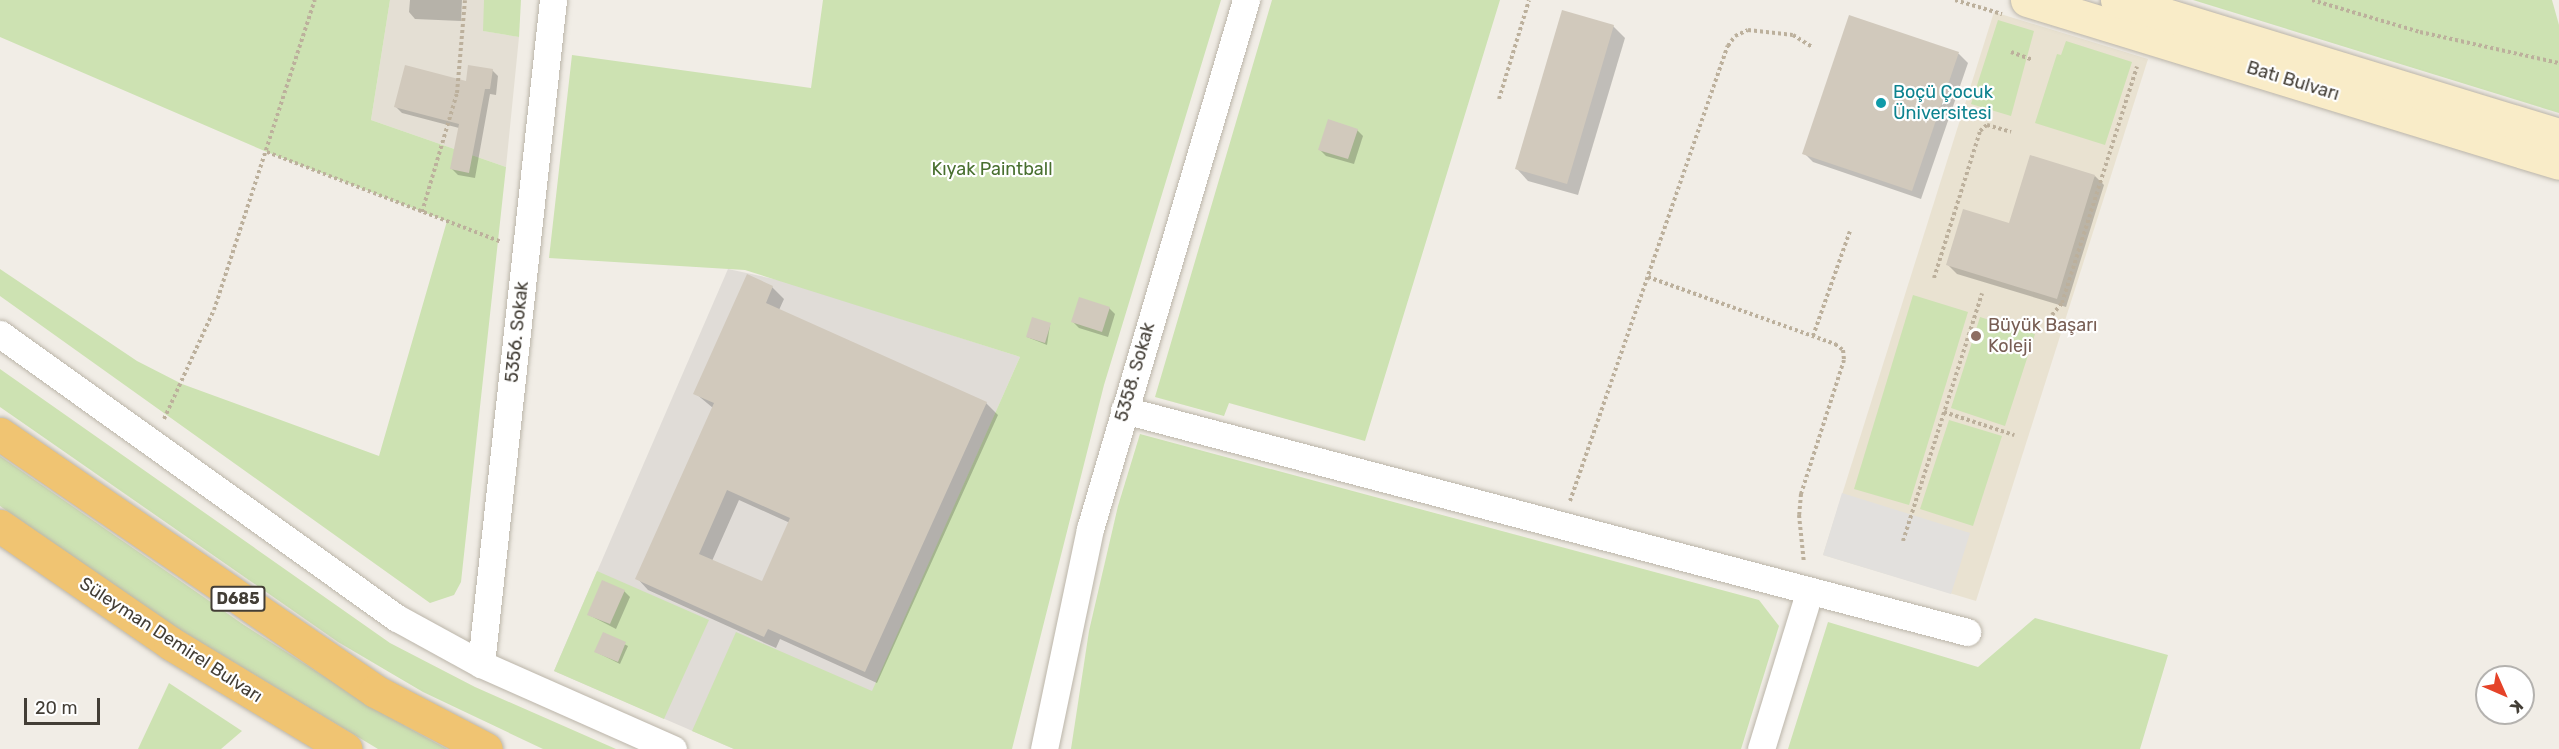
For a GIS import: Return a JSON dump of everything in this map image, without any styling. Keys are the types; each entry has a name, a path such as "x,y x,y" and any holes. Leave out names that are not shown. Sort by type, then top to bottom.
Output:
{"highway":[{"name":"D685","path":"0,434 375,691 486,749"},
{"name":"Süleyman Demirel Bulvarı","path":"0,526 170,643 346,749"}],"street":[{"name":"5356. Sokak","path":"481,664 553,0"},
{"name":"5358. Sokak","path":"1044,749 1068,618 1124,410 1246,0"},
{"name":"Batı Bulvarı","path":"2027,0 2559,163"},
{"name":"Batı Bulvarı","path":"2117,0 2559,135"},
{"path":"0,334 329,573 397,618 481,664 673,749"},
{"path":"1124,410 1809,593 1967,632"},
{"path":"1761,749 1809,593"}],"path":[{"path":"152,445 214,310 315,0"},
{"path":"422,212 457,93 465,0"},
{"path":"1500,99 1528,0"},
{"path":"2312,0 2420,32 2559,63"},
{"path":"1561,527 1728,46 1735,36 1748,30 1793,35 1812,47"},
{"path":"2011,52 2033,60"},
{"path":"2052,315 2062,303 2137,67"},
{"path":"1934,278 1980,130 1987,125 2011,132"},
{"path":"267,152 526,251"},
{"path":"1813,336 1850,231"},
{"path":"1648,277 1835,344 1843,350 1844,360 1801,494 1800,530 1809,593"},
{"path":"1903,541 1982,293"},
{"path":"1944,412 2014,435"}],"shaded area":[{"path":"390,0 484,0 484,31 519,37 506,167 371,120"},
{"name":"Büyük Başarı Koleji","path":"1994,12 2148,59 1976,601 1823,555"},
{"path":"728,269 783,281 1020,357 847,749 734,749 554,671"},
{"path":"1842,493 1970,533 1951,594 1823,555"}],"green space":[{"path":"0,0 390,0 371,120 506,167 461,582 454,595 430,603 0,296 0,269 137,361 182,384 379,456 447,221 267,152 0,37"},
{"path":"484,0 521,0 519,37 483,31"},
{"name":"Kıyak Paintball","path":"823,0 1221,0 1104,385 1012,749 734,749 692,731 736,632 872,691 1020,357 745,270 549,258 572,55 811,88"},
{"path":"1272,0 1500,0 1365,441 1229,403 1224,416 1155,397"},
{"path":"2193,0 2552,0 2559,25 2559,113"},
{"path":"1998,20 2034,31 2011,116 1971,104"},
{"path":"2066,41 2132,62 2105,145 2035,123 2057,54 2061,55"},
{"path":"1913,295 1968,312 1909,505 1854,489"},
{"path":"1980,317 2035,334 2005,426 1951,408"},
{"path":"0,369 390,643 475,687 616,749 543,749 423,692 338,642 0,407"},
{"path":"1949,420 2002,436 1973,526 1920,509"},
{"path":"1140,434 1759,600 1779,626 1741,749 1071,749 1089,631 1118,506"},
{"path":"0,456 244,625 382,713 447,749 378,749 168,623 0,506"},
{"path":"597,571 709,620 664,719 554,671"},
{"path":"2035,618 2168,655 2140,749 1788,749 1828,622 1978,667"},
{"path":"169,683 242,731 221,749 138,749"}],"building":[{"path":"1562,10 1614,25 1567,184 1515,169"},
{"name":"Boçü Çocuk Üniversitesi","path":"1849,15 1959,52 1912,191 1802,154"},
{"path":"405,65 466,81 468,65 493,69 490,89 485,89 469,173 450,169 459,124 394,107"},
{"path":"1328,119 1358,129 1348,159 1318,150"},
{"path":"2030,155 2095,175 2057,299 1946,265 1963,209 2009,223"},
{"path":"747,274 773,286 766,303 987,402 865,672 768,629 764,637 635,579 714,403 693,394","holes":["727,490 790,518 762,581 699,554"]},
{"path":"1079,297 1110,307 1102,332 1071,322"},
{"path":"1032,317 1051,323 1045,343 1026,337"},
{"path":"602,580 625,590 610,624 587,615"},
{"path":"603,632 626,642 618,662 594,652"}],"place":[{"name":"Boçü Çocuk Üniversitesi","path":"1881,103"},
{"name":"Büyük Başarı Koleji","path":"1976,336"}]}
